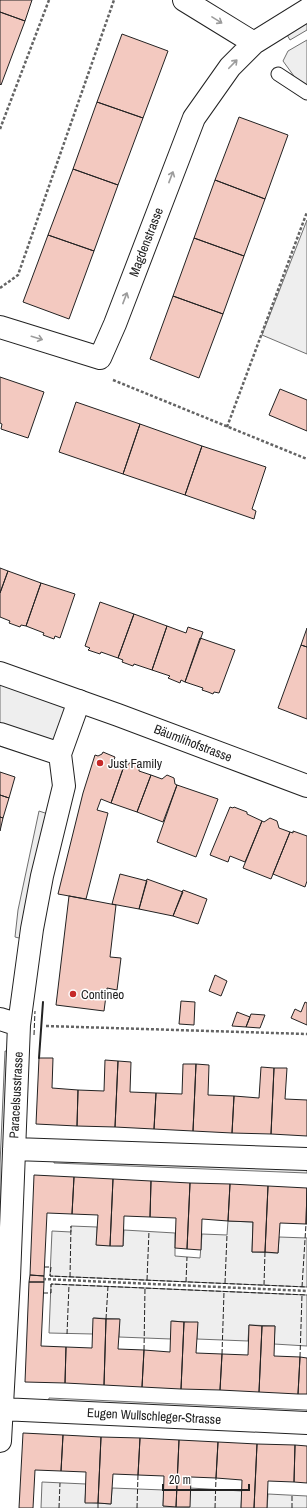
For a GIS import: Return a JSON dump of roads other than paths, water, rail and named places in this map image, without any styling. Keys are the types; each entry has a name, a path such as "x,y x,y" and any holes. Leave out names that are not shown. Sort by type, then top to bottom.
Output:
{"street":[{"path":"184,0 254,43"},
{"name":"Magdenstrasse","path":"0,327 100,358 115,324 194,118 230,67 254,43 307,10"},
{"name":"Bäumlihofstrasse","path":"0,673 118,715 307,786"},
{"path":"0,734 60,754 79,701"},
{"name":"Paracelsusstrasse","path":"0,1440 9,1278 14,1148 10,1022 32,929 40,884 64,786 60,754"},
{"path":"14,1148 307,1159"},
{"name":"Eugen Wullschleger-Strasse","path":"1,1409 307,1423"}],"lane":[{"path":"278,74 307,94"}],"place":[{"name":"Just Family","path":"100,763"},
{"name":"Contineo","path":"73,994"}]}
